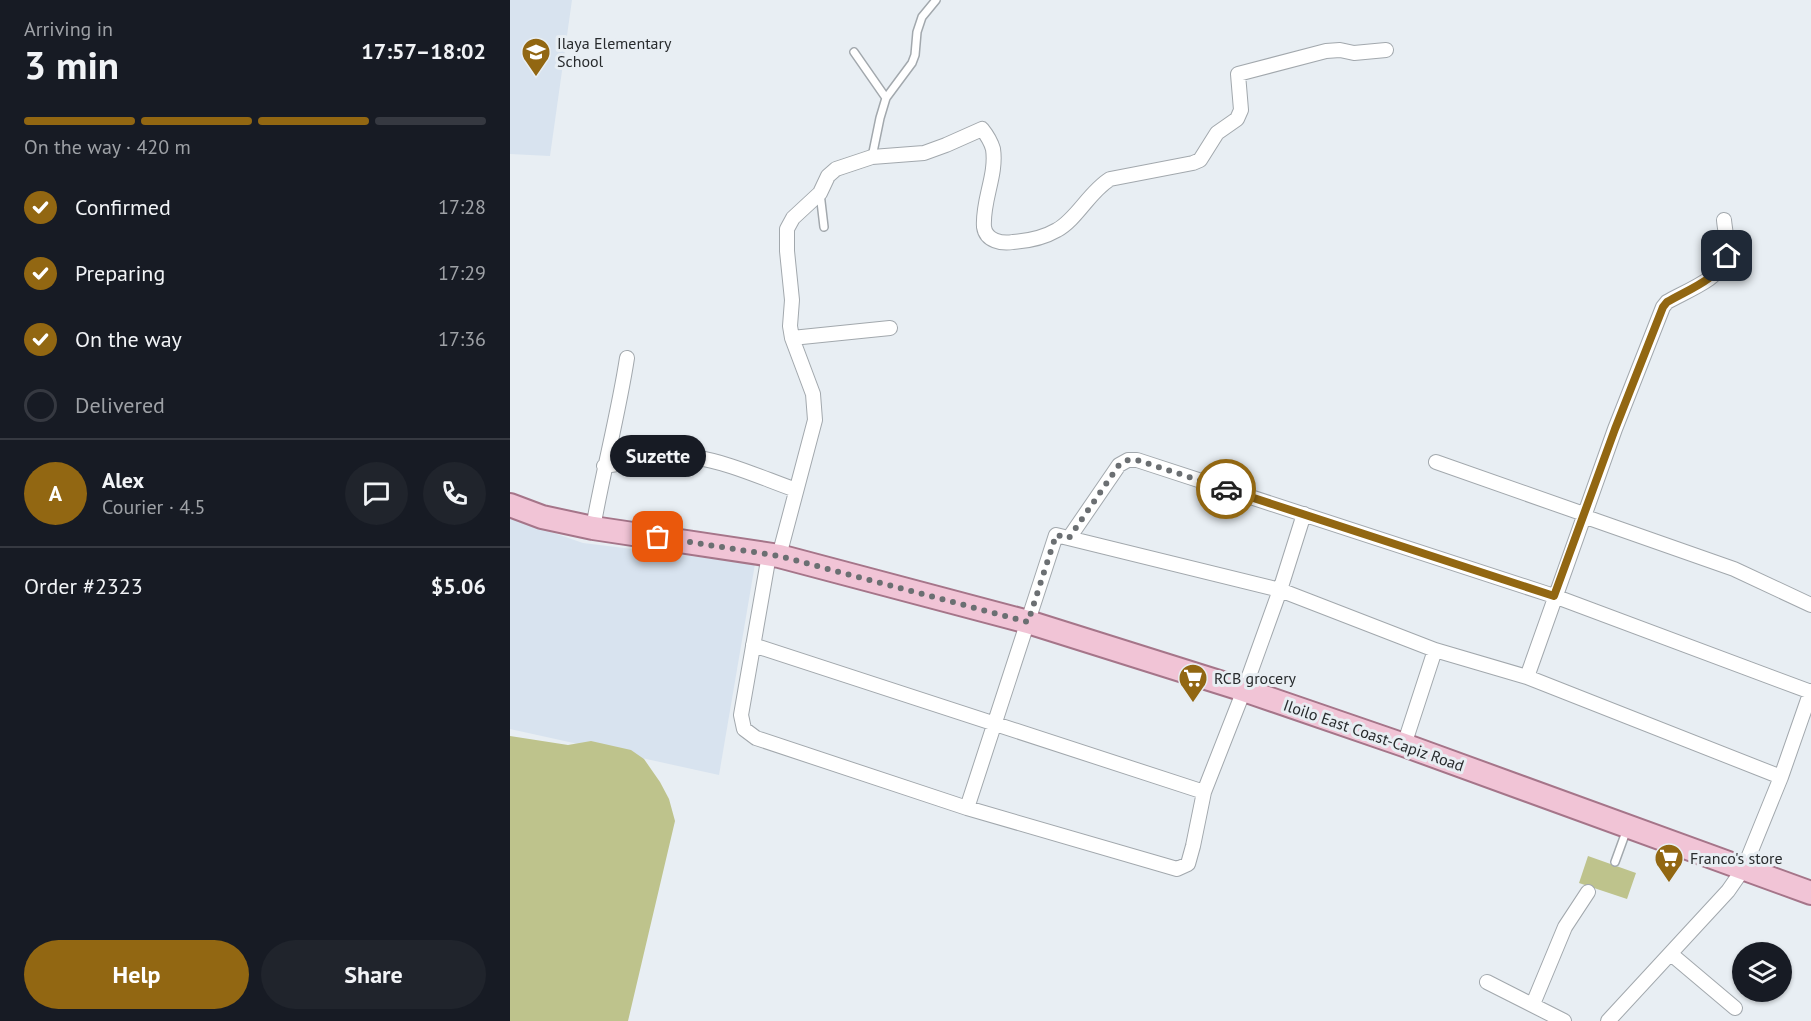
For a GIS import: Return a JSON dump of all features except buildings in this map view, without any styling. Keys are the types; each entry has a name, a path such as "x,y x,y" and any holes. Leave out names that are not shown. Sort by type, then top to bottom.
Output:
{"main road":[{"name":"Iloilo East Coast-Capiz Road","path":"510,505 542,517 593,528 774,556 1028,622 1244,690 1404,745 1811,893"}],"street":[{"path":"1304,514 1280,590 1204,792 1188,864 1178,869 967,808 756,738 744,729 741,715 753,645 774,556 796,490 815,420 813,394 792,338 790,326 792,300 787,229 793,218 820,193 828,176 836,169 872,158 924,153 982,129 993,149 992,176 984,227 986,233 1002,243 1045,236 1059,229 1100,185 1110,179 1193,164 1200,160 1217,133 1237,119 1241,110 1238,74 1326,51 1340,50 1354,53 1386,50"},
{"path":"1527,677 1554,596 1663,307 1667,302 1712,277 1723,266 1727,256 1724,220"},
{"path":"792,338 890,328"},
{"path":"593,528 604,466 620,404 627,358"},
{"path":"604,466 661,457 691,457 725,464 796,490"},
{"path":"1069,538 1119,465 1128,460 1137,460 1554,596 1811,692 1781,777 1744,868 1728,891 1608,1021"},
{"path":"1436,462 1734,569 1811,605"},
{"path":"967,808 1056,535 1280,590 1435,650 1527,677 1781,777"},
{"path":"753,645 1204,792"},
{"path":"1404,745 1435,650"},
{"path":"1533,1004 1565,927 1588,892"},
{"path":"1671,954 1735,1008"},
{"path":"1487,982 1564,1021"}],"lane":[{"path":"872,158 886,98 912,63 922,17 936,0"},
{"path":"854,52 886,98"},
{"path":"820,193 824,227"},
{"path":"1615,862 1628,826"}],"shaded area":[{"name":"Ilaya Elementary School","path":"510,0 572,0 550,156 510,154"},
{"path":"510,518 583,543 755,564 719,775 510,729"}],"green space":[{"path":"510,736 568,745 591,741 631,750 644,759 669,799 675,821 628,1021 510,1021"},
{"path":"1588,856 1636,873 1627,899 1579,883"}],"way so far":[{"path":"658,537 779,556 1028,622 1056,535 1069,538 1119,465 1128,460 1137,460 1226,489"}],"place":[{"name":"Ilaya Elementary School","path":"536,78"},
{"name":"Suzette","path":"658,537"},
{"name":"RCB grocery","path":"1193,704"},
{"name":"Franco's store","path":"1669,884"}],"route":[{"path":"1226,489 1554,596 1615,429 1663,307 1667,302 1712,277 1723,266 1727,256"}]}
